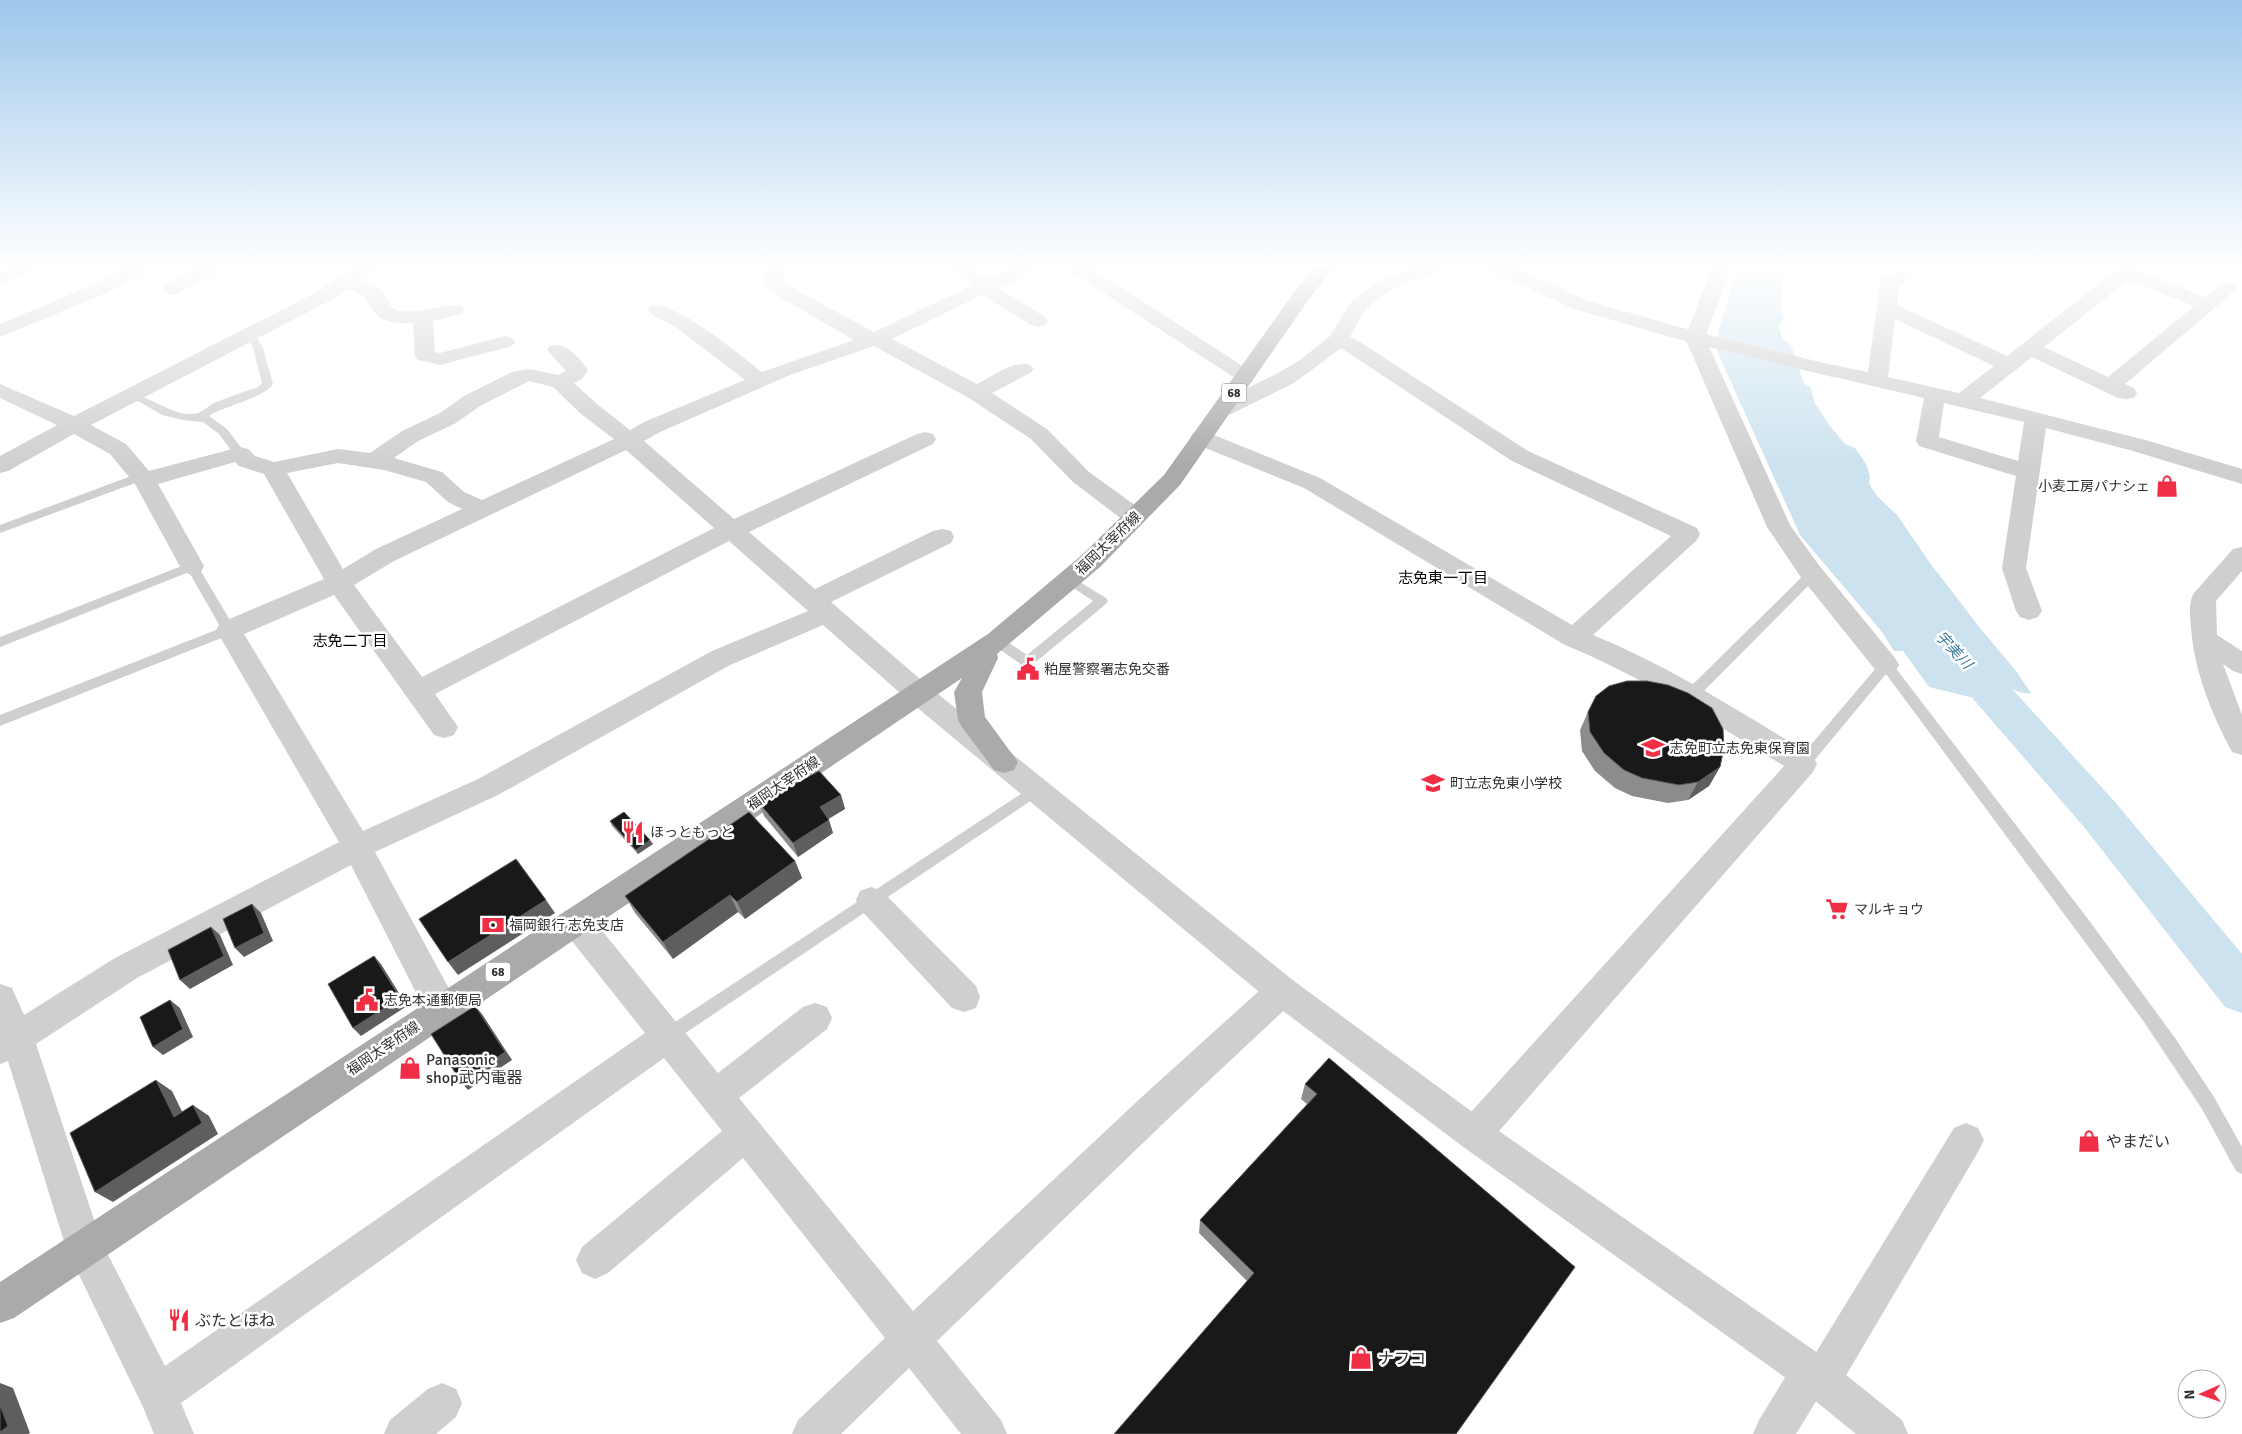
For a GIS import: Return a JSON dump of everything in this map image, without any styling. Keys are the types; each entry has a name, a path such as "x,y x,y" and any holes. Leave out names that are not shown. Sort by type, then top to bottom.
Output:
{"main road":[{"name":"福岡太宰府線","path":"0,1304 442,1008 990,646 1070,580 1172,480 1277,331"},
{"path":"990,646 968,692 972,720 1004,762"}],"street":[{"path":"0,466 74,425 257,331"},
{"path":"424,331 425,356 440,359 505,342"},
{"path":"693,331 760,381"},
{"path":"854,331 876,339 977,392 1039,434 1081,476 1135,517"},
{"path":"442,1008 357,847 229,630 338,582 386,556 628,441 652,427 760,381 876,339 892,331"},
{"path":"1175,331 1245,376"},
{"path":"1223,409 1286,378 1338,340 1343,331"},
{"path":"1670,331 2036,419 2161,452 2242,477"},
{"path":"1698,331 1695,338 1779,527 1815,577 1886,665"},
{"path":"1877,381 1884,331"},
{"path":"1936,331 2009,365"},
{"path":"1963,401 2052,331"},
{"path":"2110,386 2177,331"},
{"path":"1338,340 1350,344 1520,456 1688,534 1574,638"},
{"path":"2030,348 2129,395"},
{"path":"556,350 577,370 575,375 560,382"},
{"path":"977,392 1023,369"},
{"path":"374,461 410,436 448,418 472,401 520,377 529,375 560,382 588,410 628,441 918,693 1282,991 1474,1134 1816,1376 1888,1434"},
{"path":"0,390 74,425 118,449 143,479 192,566"},
{"path":"1935,394 1927,441 2029,472"},
{"path":"2029,611 2014,568 2036,419"},
{"path":"1201,438 1312,483 1574,638 1612,652 1803,764 1474,1134"},
{"path":"418,691 732,531 925,439"},
{"path":"143,479 240,454 247,461 273,469 338,456 374,461 434,478 456,497 482,510"},
{"path":"273,469 338,582 444,727"},
{"path":"8,1042 126,968 357,847 488,787 721,658 820,607 942,537"},
{"path":"2242,554 2203,599 2207,664 2220,699 2242,744"},
{"path":"2204,639 2242,664"},
{"path":"871,900 964,997"},
{"path":"575,921 669,1035 745,1134 987,1434"},
{"path":"812,1434 1157,1106 1282,991"},
{"path":"0,1000 8,1042 85,1248 158,1396 174,1434"},
{"path":"716,1096 815,1018"},
{"path":"158,1396 669,1035"},
{"path":"595,1260 745,1134"},
{"path":"1773,1434 1816,1376 1966,1140"},
{"path":"404,1434 442,1403"}],"lane":[{"path":"201,417 217,406 262,389 268,384 258,348 250,335"},
{"path":"133,395 180,418 201,417 210,419 227,436 240,454"},
{"path":"0,529 143,479"},
{"path":"0,642 192,566 229,630 0,721"},
{"path":"1690,696 1808,578 1815,577"},
{"path":"990,646 1027,662 1102,602 1070,580"},
{"path":"1803,764 1886,665 2110,961 2180,1061 2232,1145 2242,1165"},
{"path":"669,1035 1036,790"}],"water":[{"path":"1719,331 1780,331 1782,338 1791,345 1804,384 1810,387 1815,403 1845,444 1855,448 1866,464 1870,476 1869,484 1877,496 1897,515 1930,563 2016,671 2031,693 2020,692 2003,686 1992,686 1981,688 1974,698 1929,687 1903,651 1894,651 1882,632 1800,535 1717,351"}],"building":[{"path":"1627,681 1647,681 1668,685 1688,693 1712,708 1723,729 1724,748 1720,767 1698,782 1679,785 1642,778 1624,770 1604,753 1590,732 1588,712 1596,696 1609,686"},
{"path":"819,771 841,795 820,807 829,820 793,843 759,803"},
{"path":"624,812 650,840 636,850 610,821"},
{"path":"749,812 795,861 737,902 730,895 663,942 625,896"},
{"path":"516,859 546,900 448,962 419,919"},
{"path":"252,904 264,933 235,948 223,919"},
{"path":"211,927 224,956 180,980 168,950"},
{"path":"374,956 400,998 353,1028 328,984"},
{"path":"170,1000 183,1029 153,1047 140,1017"},
{"path":"475,1006 505,1052 461,1082 431,1034"},
{"path":"1329,1058 1575,1267 1456,1434 1114,1434 1254,1273 1200,1220 1317,1094 1305,1084"},
{"path":"156,1080 174,1117 193,1105 202,1123 95,1192 70,1133"},
{"path":"0,1405 8,1426 0,1432"}],"waterway":[{"name":"宇美川","path":"1949,645 2099,815 2242,991"}],"place":[{"name":"小麦工房パナシェ","path":"2167,486"},
{"name":"粕屋警察署志免交番","path":"1028,669"},
{"name":"志免町立志免東保育園","path":"1653,748"},
{"name":"町立志免東小学校","path":"1433,783"},
{"name":"ほっともっと","path":"633,832"},
{"name":"マルキョウ","path":"1837,909"},
{"name":"福岡銀行 志免支店","path":"493,925"},
{"name":"志免本通郵便局","path":"367,1000"},
{"name":"Panasonic shop武内電器","path":"410,1068"},
{"name":"やまだい","path":"2089,1141"},
{"name":"ぶたとほね","path":"179,1320"},
{"name":"ナフコ","path":"1361,1358"}],"district":[{"name":"志免東一丁目","path":"1443,578"},
{"name":"志免二丁目","path":"350,641"}]}
